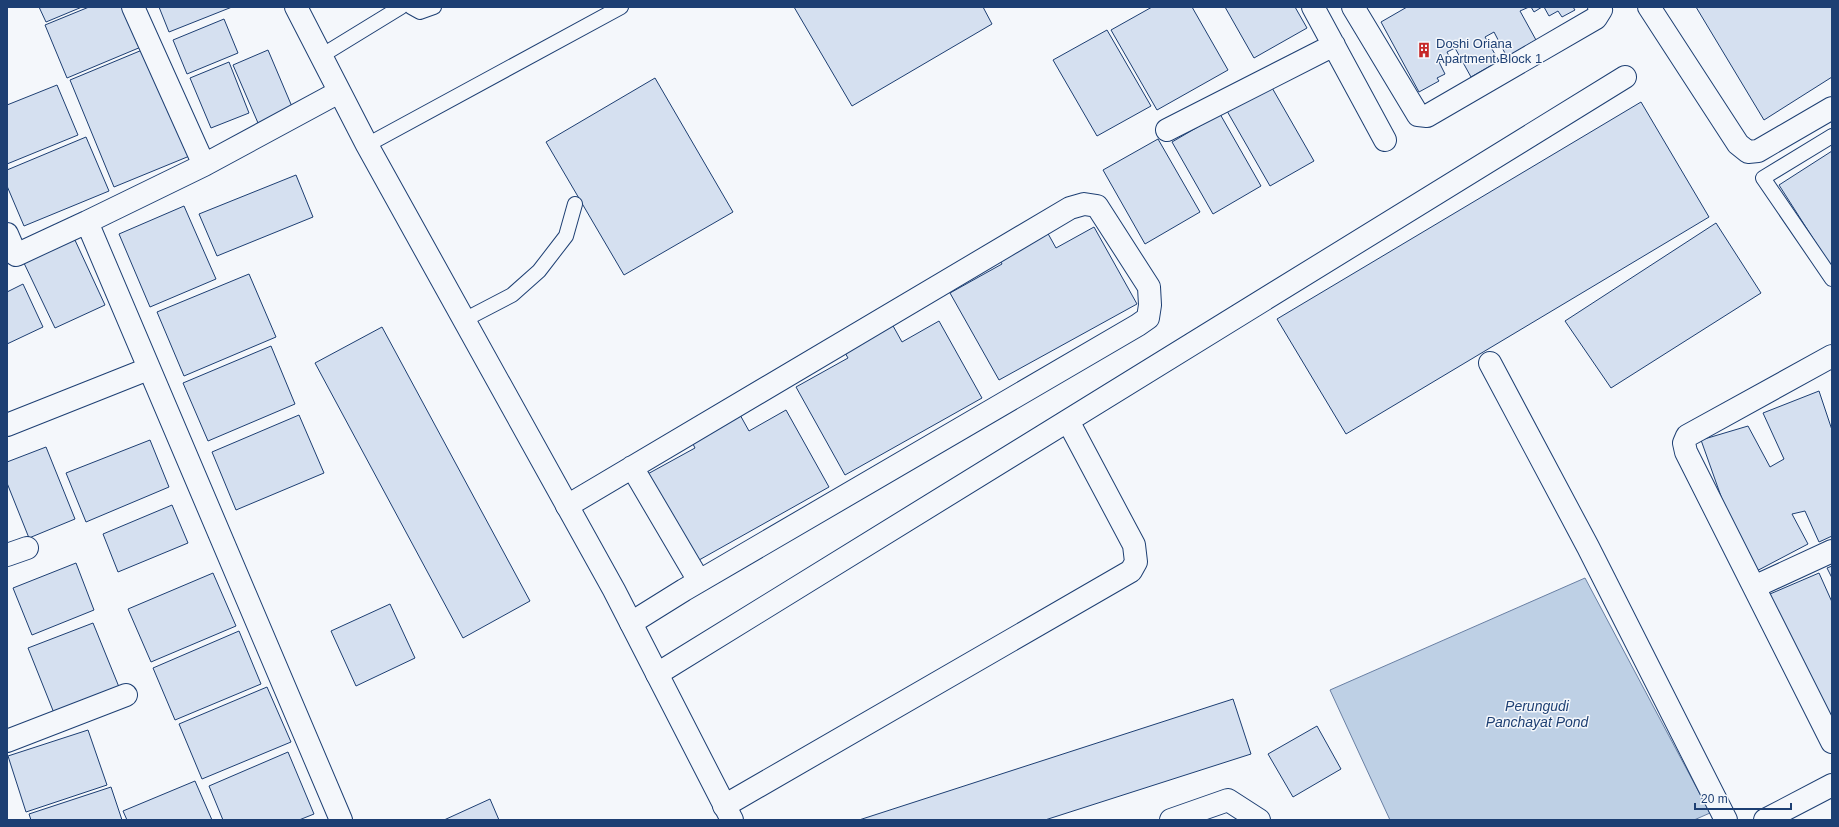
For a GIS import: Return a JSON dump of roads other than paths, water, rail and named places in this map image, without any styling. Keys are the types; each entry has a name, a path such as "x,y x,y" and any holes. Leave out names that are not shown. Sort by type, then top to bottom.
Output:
{"street":[{"path":"133,7 204,165"},
{"path":"296,7 366,145 631,623 728,813 1131,571 1136,562 1134,544 1068,421"},
{"path":"1313,7 1385,140"},
{"path":"1353,7 1418,115 1427,116 1596,18 1601,10 1599,7"},
{"path":"1649,7 1738,144 1748,152 1758,151 1832,108"},
{"path":"1167,130 1334,46"},
{"path":"657,674 1625,77"},
{"path":"7,234 16,255 204,165 339,92"},
{"path":"567,506 1070,208 1084,204 1097,206 1149,287 1150,305 1148,318 1138,325 699,581 631,623"},
{"path":"87,222 148,369 341,820"},
{"path":"1832,356 1687,436 1684,443 1686,452 1832,742"},
{"path":"1490,363 1588,547 1726,820"},
{"path":"7,425 148,369"},
{"path":"632,467 699,581"},
{"path":"1754,587 1832,551"},
{"path":"7,741 126,695"},
{"path":"1765,820 1832,785"},
{"path":"1170,820 1228,800 1259,820"}],"lane":[{"path":"321,56 401,7"},
{"path":"411,7 420,12 434,7"},
{"path":"366,145 621,7"},
{"path":"1832,136 1763,178 1832,280"},
{"path":"464,320 512,295 539,271 566,236 575,204"}],"water":[{"name":"Perungudi Panchayat Pond","path":"1585,578 1710,813 1694,820 1390,820 1330,690"}],"place":[{"name":"Doshi Oriana Apartment Block 1","path":"1424,50"}]}
